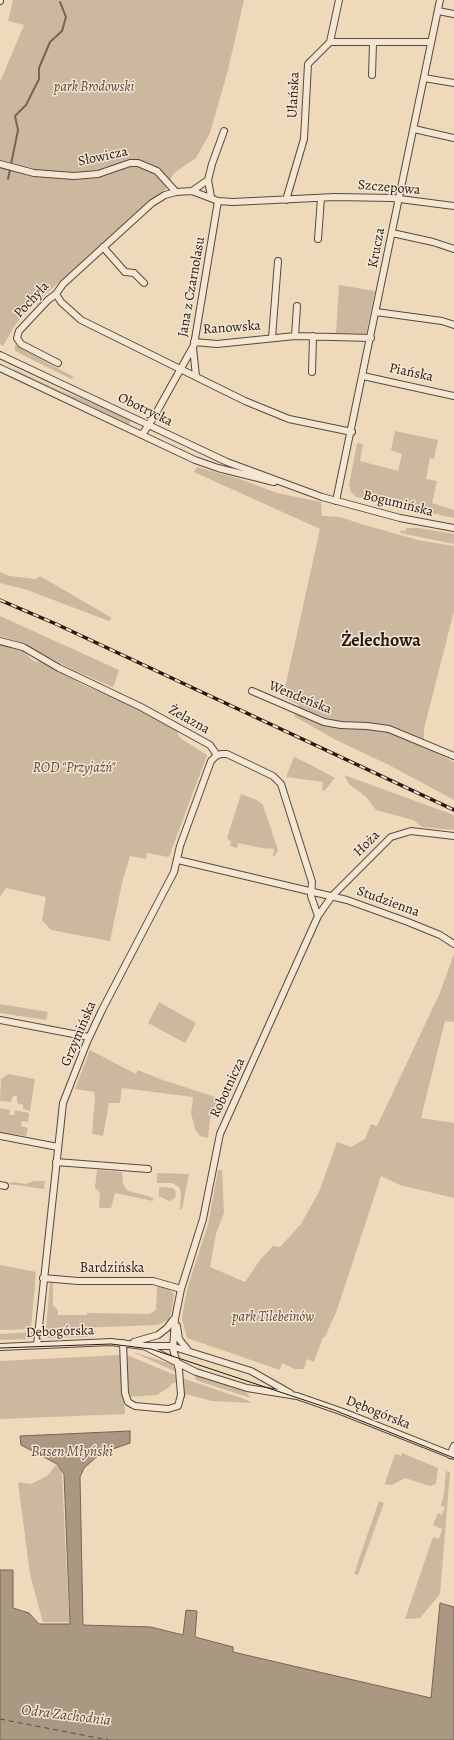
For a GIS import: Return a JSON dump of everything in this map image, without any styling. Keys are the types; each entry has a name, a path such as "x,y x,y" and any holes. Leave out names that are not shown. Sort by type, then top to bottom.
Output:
{"street":[{"path":"339,0 330,42 431,42"},
{"name":"Krucza","path":"336,501 352,432 440,0"},
{"path":"438,11 454,14"},
{"name":"Ułańska","path":"286,200 304,140 308,64 330,42"},
{"path":"372,75 373,43"},
{"path":"424,78 454,83"},
{"path":"414,129 454,138"},
{"path":"211,197 208,180 224,131"},
{"name":"Słowicza","path":"2,164 28,171 57,175 88,175 130,163 138,163 157,171 176,192"},
{"path":"192,192 208,180"},
{"name":"Pochyła","path":"58,363 21,344 18,338 19,331 38,310 50,297 56,294 63,284 155,200 176,192 192,192 211,197"},
{"name":"Szczepowa","path":"211,197 218,201 233,202 357,197 454,206"},
{"path":"318,239 321,198"},
{"name":"Jana z Czarnolasu","path":"142,434 149,425 194,345 218,201"},
{"path":"392,233 433,242 454,249"},
{"path":"103,247 125,272 134,273 144,283"},
{"name":"Ranowska","path":"272,338 278,261"},
{"path":"56,294 61,302 81,320 245,401 281,416 352,432"},
{"path":"295,336 297,306"},
{"path":"376,312 442,321 454,325"},
{"name":"Ranowska","path":"194,345 295,336 371,338"},
{"path":"312,372 313,336"},
{"path":"194,345 196,376"},
{"name":"Obotrycka","path":"0,355 227,462 281,483 336,501"},
{"name":"Obotrycka","path":"0,368 203,464 264,481 281,483"},
{"name":"Piańska","path":"363,376 454,396"},
{"name":"Bogumińska","path":"336,501 400,518 454,528"},
{"name":"Żelazna","path":"0,641 23,647 59,668 141,707 210,745 217,755 227,754 273,776 280,784 312,882 311,892"},
{"name":"Wendeńska","path":"252,691 324,722 341,726 367,726 389,729 454,756"},
{"name":"Grzymińska","path":"37,1345 63,1103 89,1037 129,956 170,880 178,860 180,846 188,822 211,761 217,755"},
{"name":"Hoża","path":"332,896 388,839 395,835 411,831 454,836"},
{"name":"Studzienna","path":"178,860 332,896 386,913 440,935 453,942"},
{"path":"311,892 318,916"},
{"name":"Robotnicza","path":"123,1343 145,1340 162,1332 173,1320 203,1219 221,1129 318,916 332,896"},
{"path":"0,1020 89,1037"},
{"path":"0,1136 58,1147"},
{"path":"56,1162 148,1170"},
{"name":"Bardzińska","path":"43,1278 78,1281 153,1281 181,1289"},
{"name":"Robotnicza","path":"173,1346 178,1334 178,1302"},
{"name":"Robotnicza","path":"173,1346 178,1302"},
{"path":"178,1334 184,1347 192,1352"},
{"path":"123,1343 125,1393 128,1402 132,1405 168,1409 178,1406 181,1395 177,1362 173,1346"},
{"name":"Dębogórska","path":"0,1347 123,1343 144,1346 173,1346 251,1371 292,1394 343,1412 452,1456"},
{"name":"Dębogórska","path":"144,1346 196,1372 247,1388 292,1394"},
{"name":"Dębogórska","path":"151,1349 165,1351 173,1346"},
{"path":"452,1456 454,1446"}],"green space":[{"name":"park Brodowski","path":"13,0 244,0 228,70 210,133 196,158 174,173 164,192 152,199 29,309 15,325 3,346 0,344 0,82 24,25 8,21"},
{"path":"339,285 375,291 366,334 336,333"},
{"path":"15,345 74,377 71,379 15,351"},
{"path":"14,369 131,421 129,425 13,371"},
{"path":"395,431 438,440 434,459 430,458 426,479 437,481 432,503 454,510 454,518 356,497 351,492 349,485 357,443 363,444 360,461 398,471 402,454 391,450"},
{"path":"197,467 240,479 277,493 321,502 322,516 340,517 418,540 454,546 454,611 424,729 424,747 454,762 454,800 387,764 336,740 294,716 299,705 283,697 320,529 194,472"},
{"path":"406,528 419,528 454,534 454,544 400,533 401,530 405,531"},
{"path":"0,572 10,576 36,579 40,576 112,618 109,621 27,590 0,583"},
{"path":"0,616 119,670 113,687 73,670 20,642 0,636"},
{"name":"ROD \"Przyjaźń\"","path":"0,643 20,649 35,662 42,661 83,685 115,698 175,728 180,738 207,755 169,857 147,853 146,859 130,856 122,883 110,941 51,930 42,920 46,897 6,888 0,897"},
{"path":"294,757 335,778 325,790 322,791 323,782 286,777"},
{"path":"344,775 454,815 454,830 422,827 413,820 376,810 366,797 349,784"},
{"path":"241,794 257,800 263,805 278,850 275,856 273,856 274,849 266,849 238,843 237,848 230,846 231,842 227,838"},
{"name":"park Tilebeinów","path":"454,954 454,1022 445,1021 421,1118 454,1123 454,1198 400,1185 381,1176 337,1310 325,1337 323,1337 314,1362 307,1359 304,1369 295,1369 282,1363 280,1370 187,1338 182,1319 184,1305 188,1286 208,1225 218,1170 222,1170 224,1213 216,1234 210,1267 245,1282 260,1260 273,1246 280,1247 301,1224 319,1192 337,1142 351,1147 365,1139 371,1124 377,1126 439,995"},
{"path":"159,1002 196,1023 185,1043 148,1023"},
{"path":"0,1004 48,1012 46,1020 0,1013"},
{"path":"90,1050 136,1074 138,1070 160,1079 218,1098 210,1119 208,1138 200,1136 195,1129 191,1113 193,1097 122,1088 120,1103 109,1103 103,1136 92,1134 95,1098 94,1092 75,1089"},
{"path":"8,1074 35,1079 30,1111 23,1109 23,1105 17,1103 17,1096 13,1096 11,1102 0,1101 1,1079"},
{"path":"0,1108 10,1110 9,1115 14,1115 15,1110 29,1113 28,1122 22,1121 21,1126 28,1128 26,1136 0,1132"},
{"path":"97,1170 122,1172 123,1184 128,1191 153,1198 153,1201 115,1193 111,1208 99,1208 100,1193 95,1188"},
{"path":"157,1173 189,1174 182,1209 180,1209 181,1193 179,1187 172,1183 157,1183"},
{"path":"34,1181 45,1181 44,1189 8,1184 13,1182 26,1184"},
{"path":"159,1187 173,1188 176,1192 175,1198 169,1201 159,1196"},
{"path":"0,1265 36,1272 31,1329 0,1330"},
{"path":"50,1282 53,1284 53,1305 58,1310 58,1315 87,1315 87,1313 150,1314 156,1310 157,1287 159,1286 167,1288 174,1294 172,1310 169,1319 158,1325 46,1329"},
{"path":"47,1331 96,1331 96,1334 86,1337 48,1338 42,1334 47,1333"},
{"path":"34,1332 31,1338 27,1339 0,1340 0,1334"},
{"path":"133,1352 173,1365 176,1372"},
{"path":"121,1355 125,1414 0,1419 0,1361"},
{"path":"127,1355 177,1376 178,1382 170,1384 171,1386 157,1395 129,1397"},
{"path":"195,1375 246,1392 251,1398 198,1381 195,1379"},
{"path":"182,1378 247,1400 251,1403 212,1401 186,1394 185,1398 183,1398"},
{"path":"402,1453 438,1468 436,1484 430,1486 405,1478 392,1485 385,1484 379,1501 384,1503 358,1575 354,1574 395,1454 401,1456"},
{"path":"56,1465 61,1469 62,1474 69,1622 43,1622 30,1575 18,1482 31,1484 47,1476"},
{"path":"446,1471 450,1472 440,1594 420,1618 405,1619 433,1537 439,1539 442,1529 433,1525 438,1513 442,1515 445,1507 441,1506"}],"water":[{"path":"130,1431 130,1443 101,1453 84,1468 80,1477 83,1625 151,1627 183,1635 186,1610 197,1611 195,1637 233,1647 233,1652 431,1698 440,1603 454,1607 454,1740 0,1740 0,1570 13,1570 13,1608 29,1613 39,1624 70,1624 64,1474 57,1464 21,1445 20,1436"}],"waterway":[{"path":"8,179 18,130 15,116 26,105 39,79 39,68 50,42 62,31 66,17 60,2"}],"ferry route":[{"path":"0,1719 108,1740"}],"tram line":[{"path":"0,1348 111,1344 151,1349 334,1410 454,1458"}],"railway":[{"path":"0,600 56,624 454,810"}],"district":[{"name":"Żelechowa","path":"381,642"}],"water label":[{"name":"Basen Młyński","path":"72,1452"},
{"name":"Odra Zachodnia","path":"66,1716"}]}
